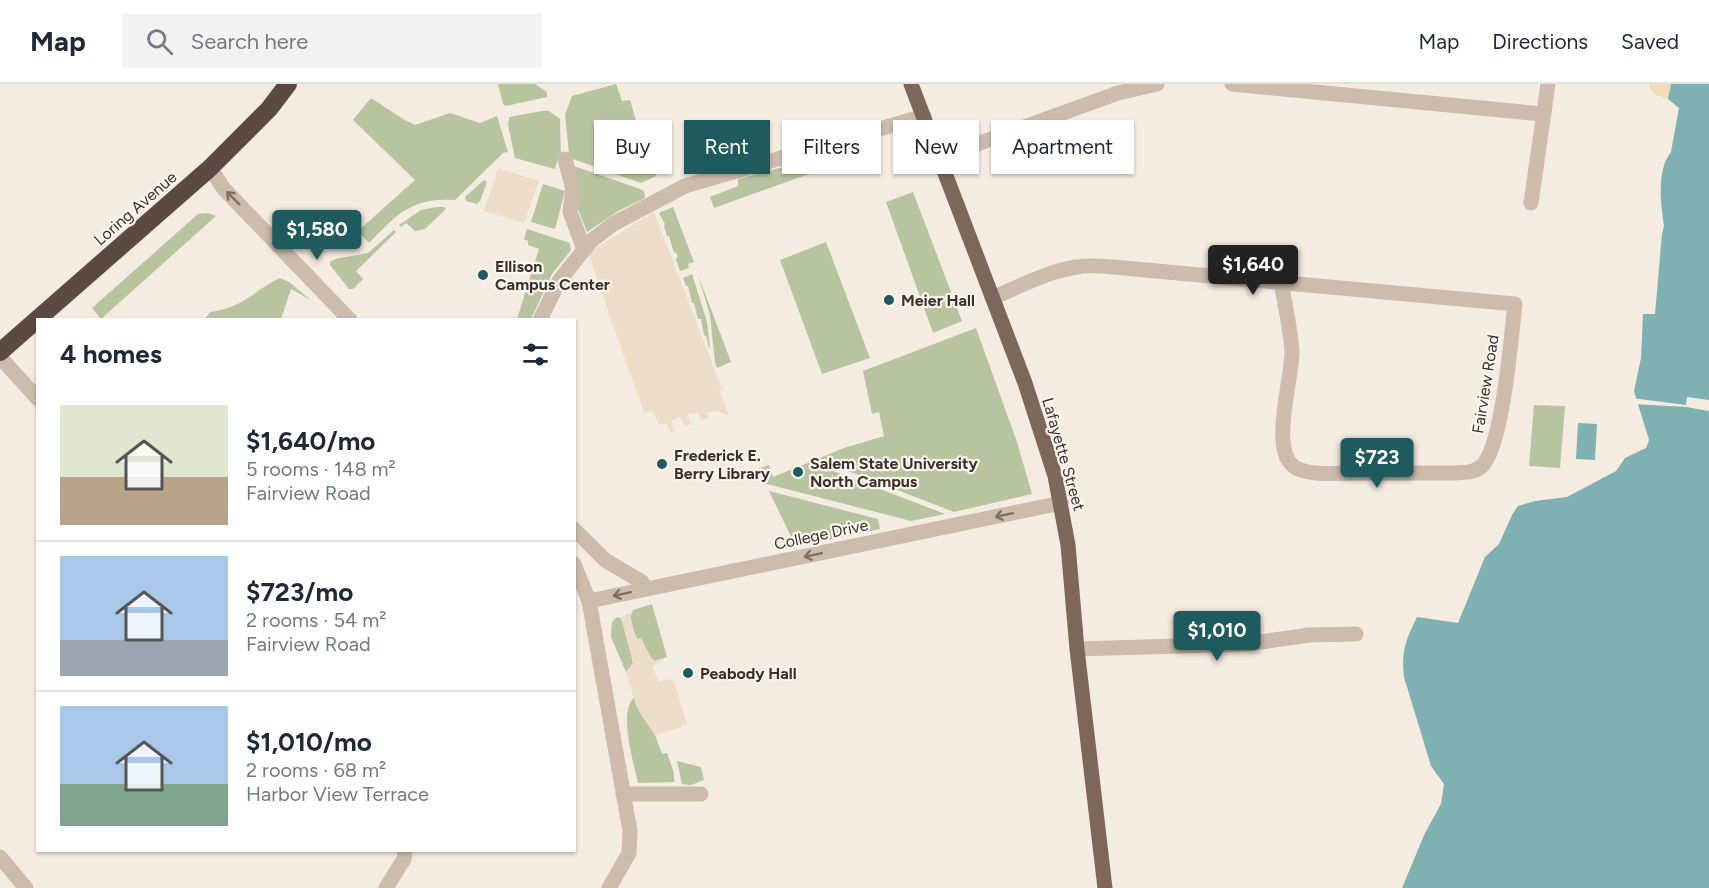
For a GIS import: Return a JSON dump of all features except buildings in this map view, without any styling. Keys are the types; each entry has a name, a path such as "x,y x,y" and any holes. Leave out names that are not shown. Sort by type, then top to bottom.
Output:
{"highway":[{"name":"Loring Avenue","path":"39,318 210,168 269,109 288,84"},
{"name":"Loring Avenue","path":"0,352 36,320"}],"main road":[{"name":"Lafayette Street","path":"911,84 925,120"},
{"name":"Lafayette Street","path":"945,174 1037,418 1061,503 1072,576 1077,649 1104,888"}],"street":[{"path":"979,143 1118,93 1156,84"},
{"path":"1232,84 1543,114"},
{"path":"1532,203 1548,84"},
{"path":"541,318 559,281 584,249 613,224 685,186 924,116"},
{"path":"565,159 573,189 570,213 584,249"},
{"path":"210,168 224,189 348,318"},
{"name":"Fairview Road","path":"992,298 1078,266 1124,268 1281,282 1515,304 1501,411 1493,444 1483,465 1473,472 1456,473 1320,472 1297,468 1288,461 1283,447 1282,428 1292,369 1292,349 1281,282"},
{"path":"0,357 36,397"},
{"name":"College Drive","path":"589,601 1061,503"},
{"path":"576,531 605,560 642,582"},
{"path":"576,569 589,601 630,831 630,848 625,862 609,888"},
{"path":"1077,649 1248,644 1292,637 1356,634"},
{"path":"623,794 701,794"},
{"path":"386,888 404,859 405,852"},
{"path":"0,857 26,888"}],"green space":[{"path":"498,84 535,84 547,92 547,97 506,106 503,104"},
{"path":"616,84 622,101 630,100 636,120 594,120 594,166 570,158 565,115 572,96"},
{"path":"371,98 415,125 450,113 480,123 497,116 508,152 503,153 455,200 427,201 406,209 369,243 358,231 415,180 353,120"},
{"path":"549,111 560,119 561,158 558,158 555,169 515,158 508,125 509,117"},
{"path":"574,166 640,189 644,191 645,198 618,211 587,232 576,204 580,186"},
{"path":"782,167 782,174 809,174 714,208 710,197 738,186 738,179 757,174 770,174 770,171"},
{"path":"615,174 655,174 656,176 641,183"},
{"path":"484,180 487,182 480,201 477,204 466,201 465,197"},
{"path":"543,184 565,191 555,229 531,222"},
{"path":"913,192 962,321 933,333 886,202"},
{"path":"437,207 446,209 425,229 415,231 406,223 401,227 399,225 421,210"},
{"path":"673,207 694,262 688,264 689,268 680,271 676,259 678,257 676,252 674,253 659,213"},
{"path":"208,213 216,216 100,318 92,308 198,214"},
{"path":"527,229 570,243 571,250 552,274 531,318 517,318 539,249 528,245 528,241 524,239"},
{"path":"394,230 396,232 356,271 363,279 353,289 349,289 330,262 368,253"},
{"path":"826,242 870,358 822,374 780,260"},
{"path":"692,274 707,322 710,348 706,335 704,336 701,319 698,319 688,286 683,278"},
{"path":"698,275 731,362 717,368 710,315"},
{"path":"280,278 289,282 311,300 291,289 281,318 206,318 210,312 232,307"},
{"path":"976,328 1017,442 1032,494 954,512 817,459 884,436 879,412 872,414 863,371"},
{"path":"1534,405 1565,406 1560,468 1529,466"},
{"path":"810,462 945,514 911,521 763,483 758,469 769,465 773,477"},
{"path":"769,491 878,519 880,529 796,547"},
{"path":"652,604 667,657 654,661 637,637 631,623 633,610"},
{"path":"617,617 623,622 633,663 626,672 611,637 612,622"},
{"path":"634,698 642,716 655,735 662,754 667,753 674,773 674,782 638,783 627,726 629,705"},
{"path":"677,761 701,767 704,780 691,785 682,784"}],"sand":[{"path":"1648,84 1671,84 1668,99 1654,94"}],"shaded area":[{"path":"498,168 539,181 524,223 484,211"},
{"path":"654,212 722,389 719,391 729,415 717,411 707,412 708,418 702,420 698,413 688,414 691,424 685,426 680,417 671,421 675,431 670,432 667,423 659,425 653,411 644,413 588,253"},
{"path":"630,614 635,636 637,639 641,638 652,659 655,661 667,657 652,667 659,682 666,679 674,681 687,725 655,735 636,705 626,672 633,663 621,618"}],"water":[{"path":"1671,84 1709,84 1709,888 1402,888 1425,833 1441,804 1444,784 1431,766 1404,677 1405,646 1417,617 1458,623 1485,557 1499,544 1518,506 1535,501 1567,497 1616,471 1625,458 1646,448 1649,440 1634,391 1641,358 1643,314 1655,314 1664,226 1661,178 1671,152 1679,108 1668,99"},
{"path":"1578,423 1597,424 1595,460 1576,459"}],"pier":[{"path":"1687,397 1709,400 1709,411 1686,407 1633,404 1632,398 1686,405"}],"place":[{"name":"Ellison Campus Center","path":"483,275"},
{"name":"Meier Hall","path":"889,300"},
{"name":"Frederick E. Berry Library","path":"662,464"},
{"name":"Salem State University North Campus","path":"798,472"},
{"name":"Peabody Hall","path":"688,673"}]}
